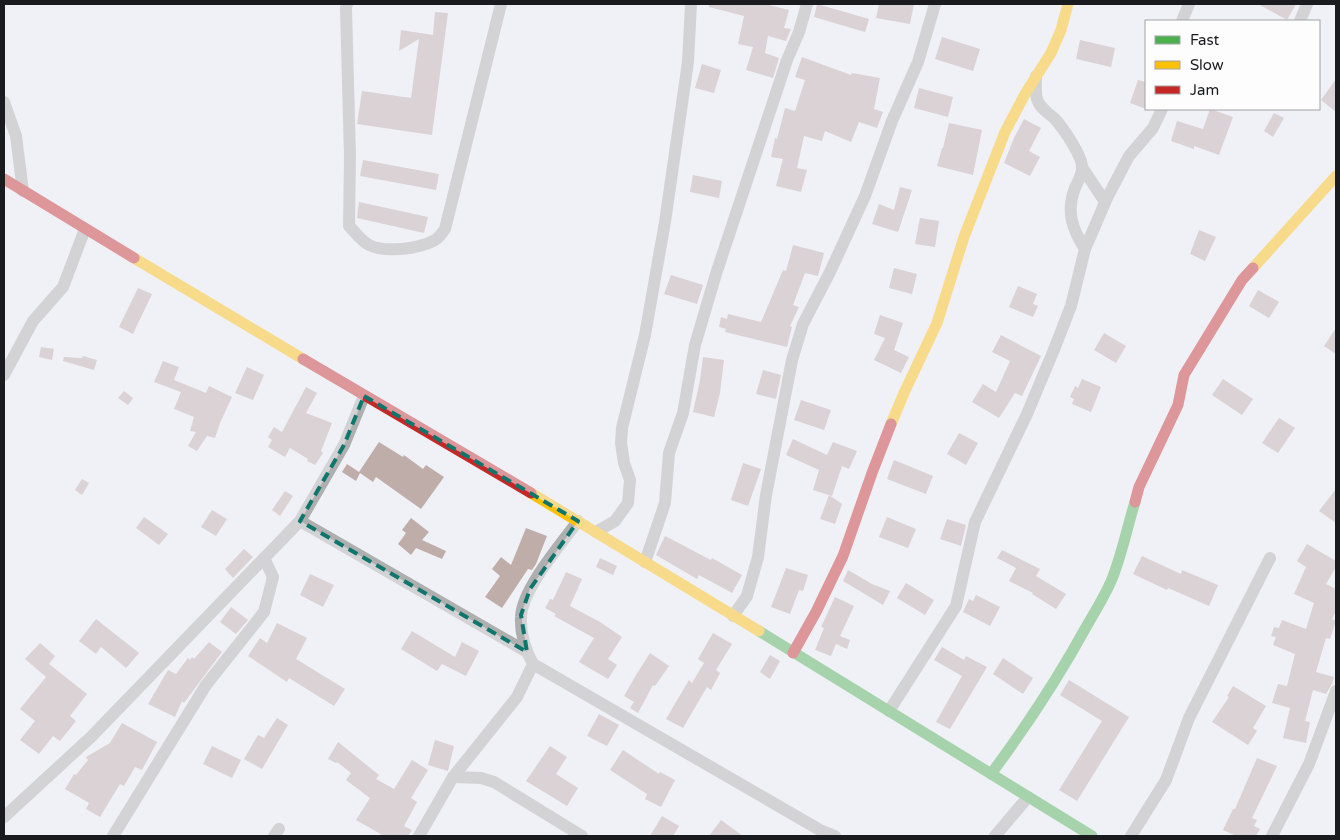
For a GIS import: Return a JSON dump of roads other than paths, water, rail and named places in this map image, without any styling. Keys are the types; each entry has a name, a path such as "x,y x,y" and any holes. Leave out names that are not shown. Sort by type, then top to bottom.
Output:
{"street":[{"path":"347,4 350,156 348,226 369,245 403,249 437,240 445,229 501,4"},
{"path":"596,532 615,520 628,503 630,480 624,463 621,443 622,428 646,334 665,222 688,62 691,4"},
{"path":"645,562 665,503 669,453 683,413 695,345 716,274 807,4"},
{"path":"733,616 747,596 758,557 766,495 792,360 803,324 830,272 865,196 892,121 918,62 935,4"},
{"path":"793,652 816,612 843,556 872,473 904,393 937,322 964,236 1005,132 1050,53 1061,30 1068,4"},
{"path":"1182,20 1189,4"},
{"path":"1300,20 1308,4"},
{"path":"1036,76 1037,100 1067,136 1079,156 1082,167 1105,202"},
{"path":"4,102 16,136 23,191"},
{"path":"888,711 956,606 974,522 1027,414 1053,352 1071,306 1085,249 1105,202 1129,156 1153,128 1162,110"},
{"path":"1082,167 1070,206 1071,221 1077,237 1085,249"},
{"path":"990,774 1023,731 1072,652 1111,582 1119,562 1124,537 1139,487 1178,405 1184,375 1242,280 1336,176"},
{"path":"4,179 364,396 578,521 1092,836"},
{"path":"4,375 33,321 63,287 85,229"},
{"path":"4,817 92,737 300,521 344,445 364,396"},
{"path":"300,521 527,652"},
{"path":"578,521 530,589 520,615 521,634 533,664 820,830 834,836"},
{"path":"113,836 206,685 264,612 273,577 264,558"},
{"path":"1131,836 1166,780 1189,718 1270,558"},
{"path":"419,836 453,777 517,697 533,664"},
{"path":"1272,836 1308,764 1336,691"},
{"path":"468,758 481,778"},
{"path":"453,777 481,778 494,782 582,836"},
{"path":"995,836 1028,797"}]}
